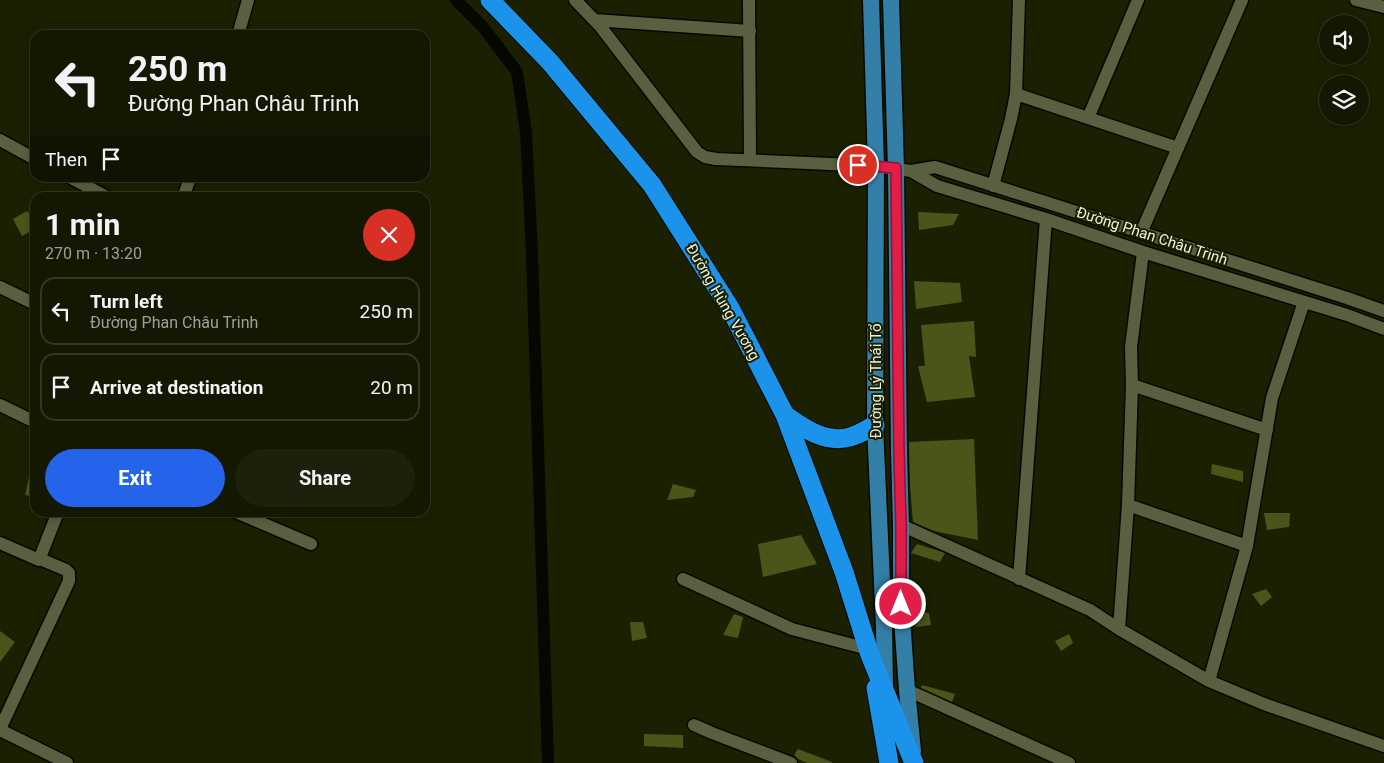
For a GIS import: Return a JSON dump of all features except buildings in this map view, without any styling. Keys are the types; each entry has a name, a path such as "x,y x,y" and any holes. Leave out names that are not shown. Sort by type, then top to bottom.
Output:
{"highway":[{"name":"Đường Hùng Vương","path":"490,0 550,62 652,185 730,308 784,415 844,572 869,652 914,762"},
{"path":"784,415 802,427 824,437 836,439 851,437 875,425"},
{"name":"Đường Hùng Vương","path":"869,652 889,762"}],"main road":[{"name":"Đường Lý Thái Tổ","path":"871,0 876,166 875,425 889,762"},
{"name":"Đường Lý Thái Tổ","path":"891,0 904,169 899,453 901,604 914,762"},
{"path":"876,453 899,453"}],"street":[{"path":"239,30 248,0"},
{"name":"Đường Phan Châu Trinh","path":"575,0 594,20 697,152 705,157 904,169 935,167 1384,311"},
{"path":"749,0 750,160"},
{"path":"993,186 1016,94 1019,0"},
{"path":"1088,118 1138,0"},
{"path":"1141,233 1242,0"},
{"path":"1356,0 1384,7"},
{"path":"594,20 750,31"},
{"path":"1016,94 1178,148"},
{"path":"0,140 30,156"},
{"name":"Đường Phan Châu Trinh","path":"904,169 938,186 1046,219 1384,329"},
{"path":"79,182 98,192"},
{"path":"1019,579 1046,219"},
{"path":"1119,629 1128,505 1132,385 1131,347 1143,252"},
{"path":"1219,275 1224,259"},
{"path":"0,286 30,301"},
{"path":"1209,681 1247,546 1272,398 1304,302"},
{"path":"1132,385 1267,430"},
{"path":"0,405 30,420"},
{"path":"1128,505 1247,546"},
{"path":"40,559 56,517"},
{"path":"248,517 310,544"},
{"path":"901,525 1090,610 1209,681 1264,704 1384,746"},
{"path":"0,543 66,570 69,573 69,581 0,730 67,763"},
{"path":"683,579 792,628 869,652"},
{"path":"907,690 1069,763"},
{"path":"694,725 791,763"}],"waterway":[{"path":"456,0 483,27 517,72 526,132 532,255 548,763"}],"route":[{"path":"858,165 896,168 901,604"}]}
